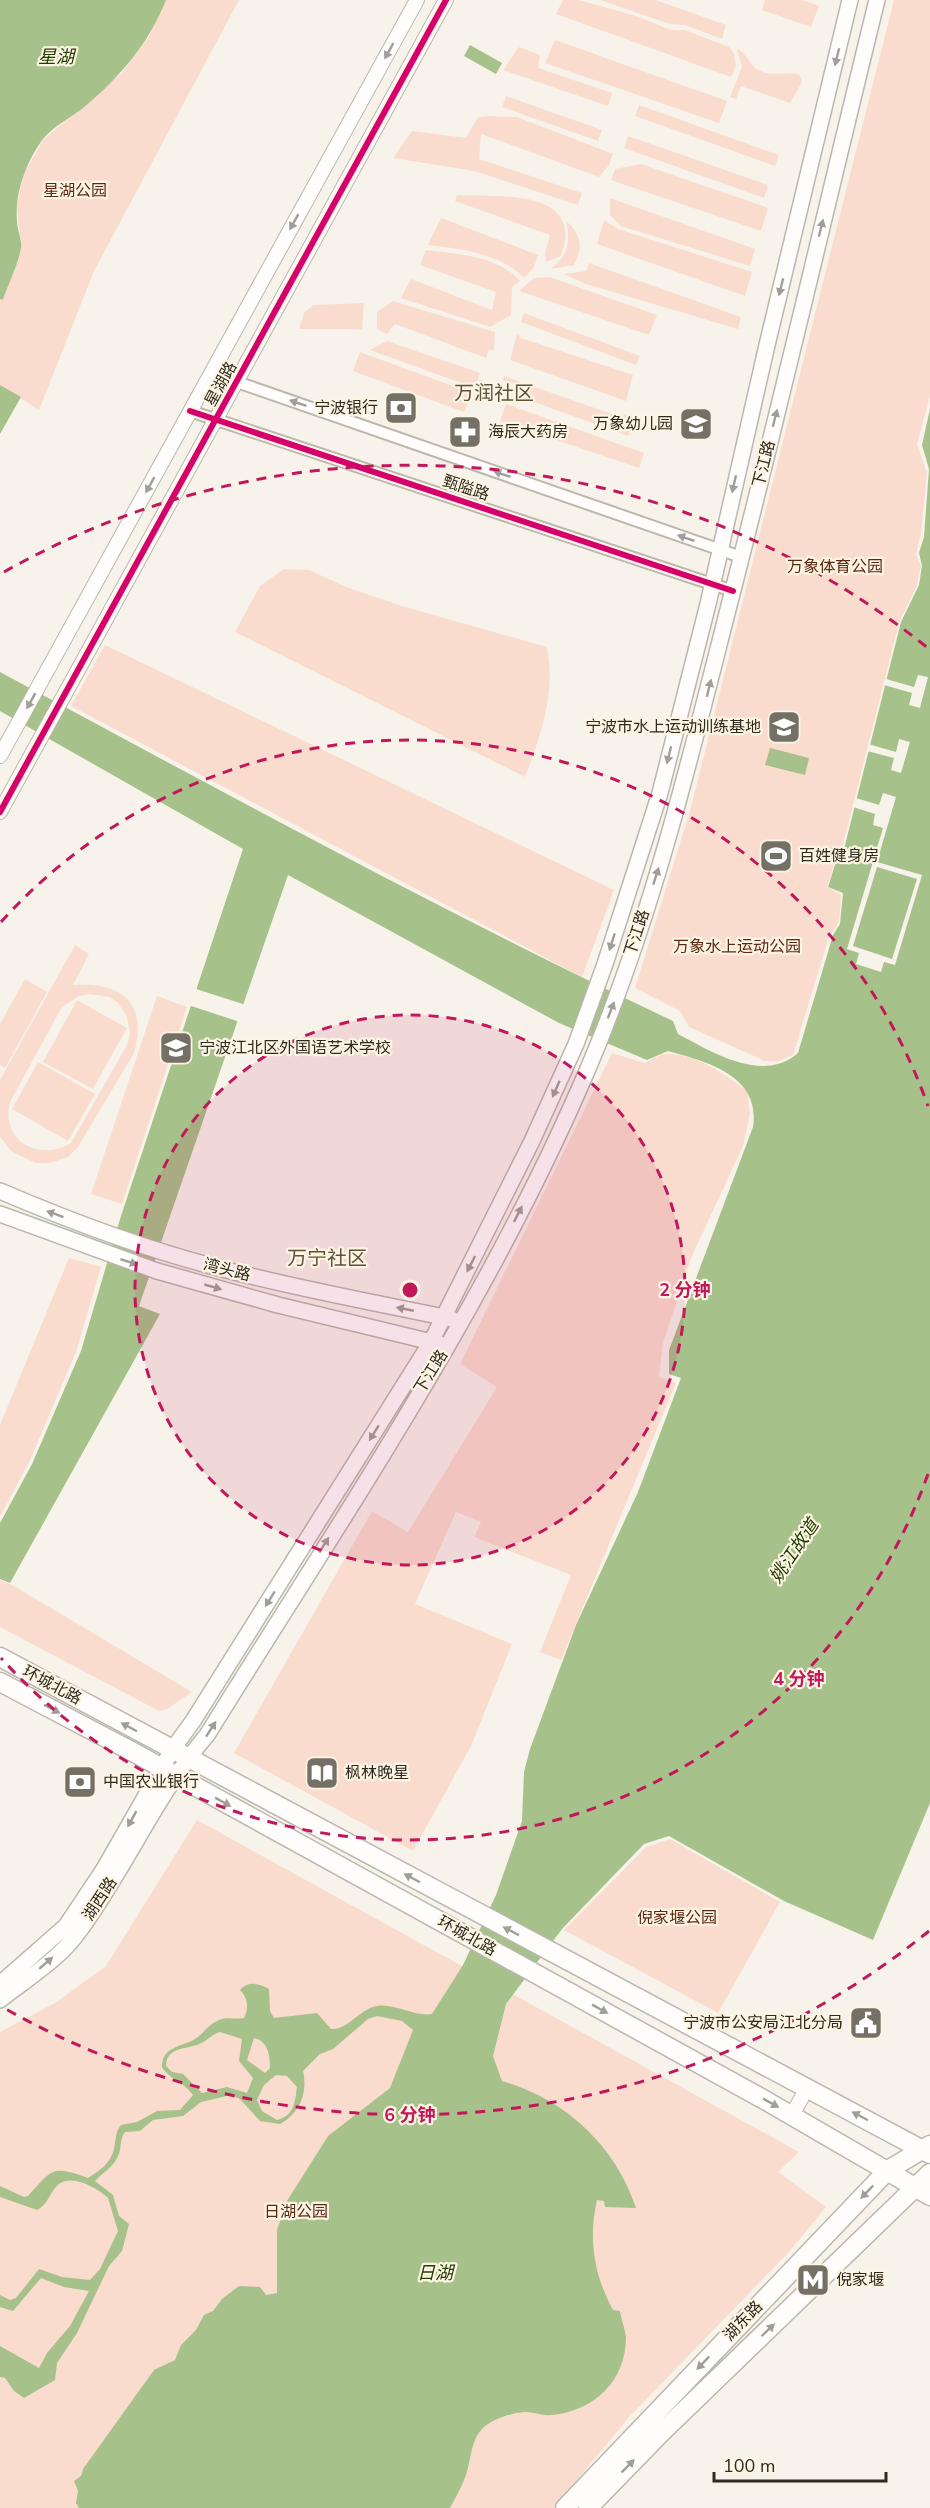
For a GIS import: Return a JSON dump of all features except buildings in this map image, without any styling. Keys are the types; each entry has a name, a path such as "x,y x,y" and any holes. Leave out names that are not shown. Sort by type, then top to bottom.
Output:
{"main road":[{"name":"下江路","path":"168,1771 180,1754 194,1721 431,1342 532,1141 579,1035 605,964 660,793 712,584 850,0"},
{"name":"下江路","path":"180,1754 207,1735 463,1321 550,1151 596,1048 625,972 683,791 877,0"},
{"name":"湾头路","path":"0,1191 110,1234 163,1251 310,1291 463,1321"},
{"name":"湾头路","path":"0,1214 101,1252 157,1270 278,1305 447,1346"},
{"name":"环城北路","path":"0,1657 807,2088 927,2149"},
{"name":"环城北路","path":"0,1682 168,1771 457,1930 792,2115 924,2192"},
{"name":"湖西路","path":"0,1984 66,1926 168,1771"},
{"name":"湖西路","path":"0,2000 76,1936 116,1876 168,1771"},
{"name":"湖东路","path":"565,2508 888,2170 927,2149"},
{"name":"湖东路","path":"588,2508 662,2433 924,2192 930,2174"}],"street":[{"name":"星湖路","path":"0,756 417,0"},
{"name":"星湖路","path":"0,812 446,0"},
{"name":"甄隘路","path":"211,373 741,557"},
{"name":"甄隘路","path":"190,411 733,591"},
{"path":"167,453 192,465"},
{"path":"394,1401 403,1418"},
{"path":"792,2115 807,2088"}],"green space":[{"name":"星湖公园","path":"166,0 239,0 94,271 39,410 0,385 0,299 3,300 21,247 17,206 23,175 43,140 122,73 149,36"},
{"path":"563,0 579,0 636,16 671,30 685,30 729,47 734,54 736,66 731,77 556,14"},
{"path":"600,0 656,0 726,25 722,39 685,25 670,24"},
{"path":"765,0 802,0 819,6 811,27 762,10"},
{"name":"万象体育公园","path":"894,0 930,0 930,396 917,444 927,473 921,533 916,554 921,566 917,585 899,623 841,852 838,851 827,887 841,895 839,922 829,937 793,1055 779,1061 765,1061 689,1027 680,1011 635,988 690,811"},
{"path":"555,40 727,101 719,123 545,63"},
{"path":"519,47 540,55 538,68 612,93 608,106 503,70"},
{"path":"737,49 758,70 774,74 799,74 802,82 790,103 741,86 736,99 730,97 742,67"},
{"path":"506,96 602,130 598,141 502,107"},
{"path":"639,105 779,155 775,166 635,116"},
{"path":"478,117 517,117 613,154 609,165 599,177 481,134 479,159 582,193 578,205 474,171 393,158 412,131 466,138"},
{"path":"628,136 768,185 764,198 624,148"},
{"path":"641,164 768,208 761,231 611,180 615,169"},
{"path":"457,195 515,197 550,207 561,218 565,234 561,256 546,262 545,253 550,235 455,201"},
{"path":"610,198 755,249 750,266 621,226 610,215"},
{"path":"441,218 538,255 534,267 524,278 504,263 492,258 467,251 428,245"},
{"path":"604,220 618,229 752,272 745,296 597,244"},
{"path":"566,221 578,236 579,253 574,265 551,269 561,259 567,248"},
{"path":"426,250 489,261 511,273 520,281 512,287 511,315 490,327 401,298 411,279 492,310 496,292 420,265"},
{"path":"589,263 741,317 738,329 586,284 564,274 586,271"},
{"path":"550,277 657,315 649,335 519,291 534,278"},
{"path":"393,301 495,332 494,350 489,350 486,358 395,324 387,334 377,329 377,312"},
{"path":"364,303 362,329 299,329 304,313 313,305"},
{"path":"524,313 640,356 636,365 521,322"},
{"path":"517,334 521,338 633,375 626,401 510,360"},
{"path":"387,341 480,373 475,388 370,350"},
{"path":"360,352 472,393 464,412 353,371"},
{"path":"504,376 623,418 624,414 634,418 628,436 529,400 515,383 503,381"},
{"path":"506,404 644,453 639,468 500,421"},
{"path":"284,569 309,570 346,587 405,607 547,647 550,681 548,697 541,729 525,777 235,632 260,586"},
{"path":"105,645 614,890 582,977 71,706"},
{"path":"75,945 89,954 73,985 105,987 118,992 134,1008 137,1035 134,1053 78,1147 68,1157 50,1163 36,1163 12,1152 0,1137 0,1080","holes":["90,994 109,997 117,1002 127,1016 130,1034 127,1045 71,1143 47,1150 25,1145 11,1128 8,1116 10,1102 62,1007 79,996"]},
{"path":"25,979 47,992 5,1068 0,1065 0,1024"},
{"path":"157,996 187,1007 122,1204 91,1194"},
{"path":"77,1000 127,1028 93,1089 43,1062"},
{"path":"612,1053 645,1063 664,1054 688,1057 729,1078 747,1091 750,1114 743,1146 691,1258 663,1343 659,1377 676,1383 561,1660 540,1652 571,1575 474,1537 481,1522 456,1512 415,1604 512,1644 471,1746 413,1851 234,1753 372,1511 408,1532 497,1387 460,1364"},
{"path":"38,1062 95,1094 68,1141 12,1109"},
{"path":"69,1258 101,1267 76,1352 30,1460 0,1517 0,1425"},
{"path":"0,1580 14,1586 192,1692 167,1709 159,1711 0,1627"},
{"name":"日湖公园","path":"197,1820 799,2152 778,2172 826,2207 789,2252 630,2416 554,2508 0,2508 0,2032 55,2003 106,1966"},
{"name":"倪家堰公园","path":"670,1839 780,1902 718,2013 564,1930 646,1847"}],"water":[{"name":"星湖","path":"0,0 166,0 151,32 121,72 83,108 47,134 31,157 18,199 17,221 21,248 3,300 0,299"},
{"path":"470,45 502,63 496,74 464,56"},
{"path":"0,385 21,397 0,434"},
{"path":"930,409 930,1803 873,1940 784,1901 669,1836 644,1844 562,1929 506,2004 493,2056 502,2081 547,2100 567,2112 585,2128 615,2164 636,2208 605,2207 604,2201 597,2200 594,2214 593,2243 597,2270 613,2310 620,2311 626,2337 625,2353 620,2367 614,2380 605,2391 594,2400 567,2412 549,2415 520,2413 502,2417 483,2428 476,2438 466,2475 450,2508 79,2508 76,2503 78,2491 74,2481 81,2476 83,2469 154,2370 175,2360 181,2345 196,2330 204,2315 213,2311 222,2299 239,2286 260,2287 266,2295 277,2293 277,2230 287,2201 328,2136 390,2088 413,2030 402,2021 377,2016 368,2019 333,2049 320,2054 303,2071 304,2087 301,2102 293,2114 280,2124 260,2121 240,2099 231,2095 201,2102 183,2116 153,2120 140,2131 125,2132 116,2160 95,2181 113,2195 119,2216 129,2224 122,2251 109,2266 77,2333 57,2363 55,2380 24,2398 14,2391 5,2378 0,2377 0,2346 39,2368 47,2353 70,2326 89,2291 64,2287 41,2278 13,2311 0,2307 0,2295 10,2300 16,2298 39,2269 62,2277 90,2280 100,2269 118,2231 108,2198 98,2190 78,2181 65,2181 59,2184 44,2205 37,2210 0,2197 0,2186 24,2197 54,2172 67,2172 88,2178 110,2158 121,2125 137,2122 157,2111 180,2110 193,2095 162,2067 165,2055 174,2048 195,2039 217,2021 244,2018 247,2003 240,1990 246,1985 258,1984 269,1989 270,2011 274,2018 317,2013 331,2029 349,2023 365,2011 377,2006 391,2006 418,2014 432,2014 463,1965 496,1895 522,1821 524,1772 530,1749 576,1625 638,1492 681,1378 669,1374 669,1350 753,1127 753,1110 749,1095 740,1083 715,1066 668,1051 647,1060 559,1023 288,875 139,1306 160,1314 10,1583 0,1579 0,1523 32,1464 81,1351 121,1216 243,849 0,711 0,672 418,895 673,1021 678,1034 706,1049 738,1062 769,1066 784,1062 798,1053 833,935 840,924 843,893 828,887 839,852 843,853 901,622 919,585 922,566 919,553 924,537 929,469 922,445","holes":["217,2033 242,2039 239,2061 253,2078 247,2093 227,2087 202,2093 183,2074 172,2072 166,2066 173,2052 199,2044","254,2038 265,2045 269,2054 270,2068 265,2073 247,2060","276,2075 287,2076 297,2087 290,2112 283,2118 277,2120 262,2111 257,2100 264,2085"]},
{"path":"770,748 809,758 805,775 765,765"}],"pier":[{"path":"918,675 928,677 920,708 909,705 912,693 884,685 886,679 914,687"},
{"path":"899,739 910,742 901,773 891,770 894,758 867,751 868,744 896,752"},
{"path":"883,793 896,797 877,862 922,875 895,965 884,962 881,972 856,964 859,953 847,949 883,828 873,825 875,814 853,807 856,798 879,805","holes":["877,867 917,879 892,959 853,946"]},
{"path":"193,988 246,1005 240,1022 188,1005"}],"cycle path":[{"path":"0,812 446,0"},
{"path":"190,411 733,591"}],"place":[{"name":"宁波银行","path":"401,408"},
{"name":"万象幼儿园","path":"696,424"},
{"name":"海辰大药房","path":"465,432"},
{"name":"宁波市水上运动训练基地","path":"784,727"},
{"name":"百姓健身房","path":"776,856"},
{"name":"宁波江北区外国语艺术学校","path":"176,1048"},
{"name":"枫林晚星","path":"322,1773"},
{"name":"中国农业银行","path":"80,1782"},
{"name":"宁波市公安局江北分局","path":"866,2023"},
{"name":"倪家堰","path":"813,2280"}],"district":[{"name":"万润社区","path":"494,393"},
{"name":"万宁社区","path":"327,1258"}],"park label":[{"name":"万象水上运动公园","path":"737,947"}],"water label":[{"name":"姚江故道","path":"794,1551"},
{"name":"日湖","path":"435,2273"}]}
